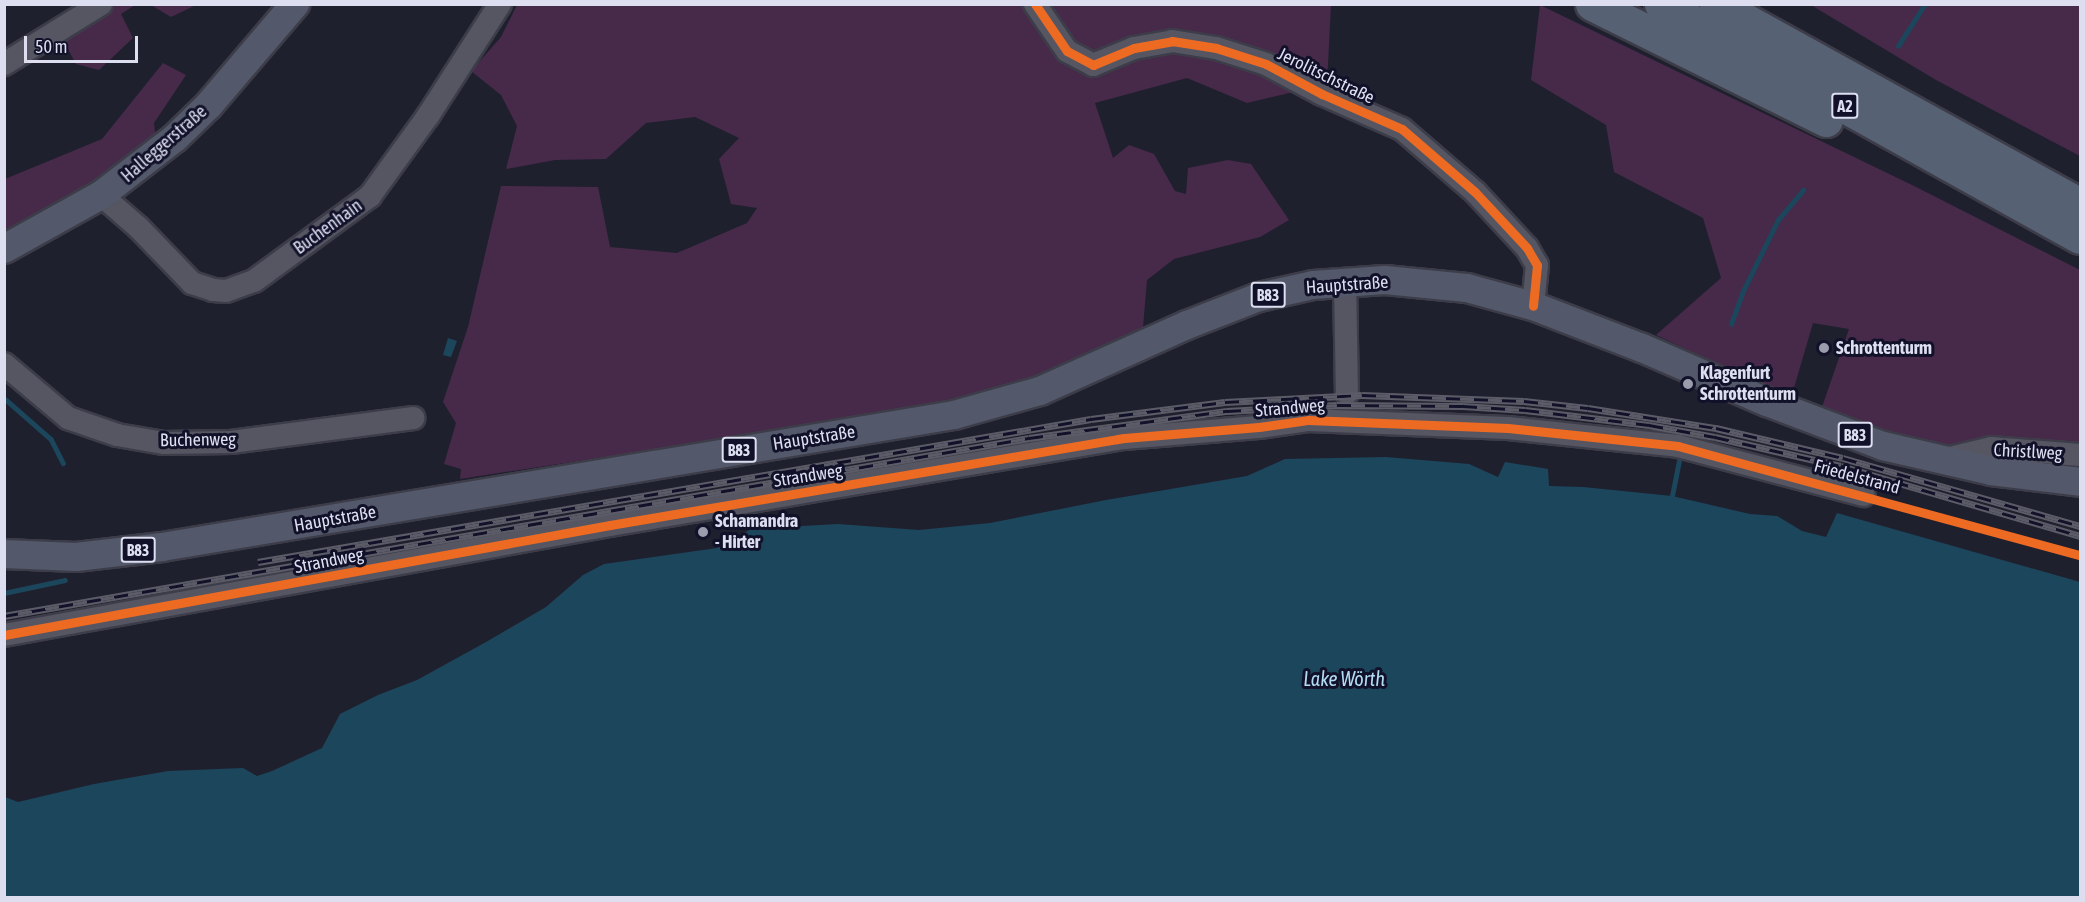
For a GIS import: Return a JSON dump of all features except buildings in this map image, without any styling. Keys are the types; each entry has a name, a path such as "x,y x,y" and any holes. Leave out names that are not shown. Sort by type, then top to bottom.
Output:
{"highway":[{"path":"1592,4 1948,180 2007,196"},
{"name":"A2","path":"1716,4 2080,205"},
{"path":"1764,4 1896,86 1951,133"},
{"name":"A2","path":"1672,10 2080,237"}],"main road":[{"name":"Halleggerstraße","path":"4,249 101,195 141,167 209,105 295,4"},
{"name":"Hauptstraße","path":"4,554 76,557 162,547 954,415 1040,391 1242,303 1284,291 1345,282 1385,280 1443,284 1533,306"},
{"name":"B83","path":"1533,306 1883,446 1991,471 2080,482"}],"street":[{"path":"4,64 101,4"},
{"name":"Buchenhain","path":"101,195 138,227 192,283 213,290 226,291 254,281 370,196 428,116 500,4"},
{"name":"Jerolitschstraße","path":"1035,4 1067,51 1093,65 1134,48 1172,41 1216,48 1266,64 1322,94 1402,129 1475,192 1527,248 1537,265 1533,306"},
{"path":"1345,282 1347,393"},
{"name":"Buchenweg","path":"4,364 68,418 117,435 164,443 231,442 413,418"},
{"name":"Strandweg","path":"4,635 610,525 1124,438 1259,427 1308,420 1508,428 1623,440"},
{"name":"Friedelstrand","path":"1623,440 1678,446 1864,495"},
{"name":"Christlweg","path":"1940,460 1991,448 2080,455"}],"shaded area":[{"path":"151,4 196,5 171,17"},
{"path":"110,5 135,5 121,14 133,38 99,70 76,64 61,36"},
{"path":"517,5 1331,5 1327,84 1247,103 1187,78 1095,103 1113,158 1129,145 1154,154 1175,191 1186,194 1188,168 1228,160 1251,164 1289,220 1260,237 1174,259 1147,280 1143,327 1045,375 945,405 460,479 461,469 444,464 456,423 443,402 468,327 501,186 598,187 610,247 677,253 747,223 757,208 731,204 719,159 739,138 695,117 646,123 606,159 555,160 506,169 517,126 501,95 471,71 501,37"},
{"path":"1540,5 1912,185 2080,270 2080,464 1938,443 1878,428 1822,407 1849,329 1813,323 1791,398 1656,335 1721,278 1703,218 1614,172 1606,125 1531,80"},
{"path":"1811,5 2080,5 2080,156 1936,80"},
{"path":"163,63 186,75 154,123 156,141 108,180 5,239 5,179 102,139"}],"water":[{"path":"448,338 457,341 451,357 443,355"},
{"name":"Lake Wörth","path":"1386,457 1469,464 1498,477 1505,462 1548,469 1549,486 1672,496 1750,514 1777,516 1802,531 1826,537 1837,513 2080,582 2080,897 5,897 5,797 18,802 94,784 168,771 243,768 257,776 272,771 322,748 340,714 378,695 417,680 486,642 546,607 583,575 604,564 717,548 751,529 838,524 919,530 990,523 1247,476 1285,459"}],"waterway":[{"path":"1898,46 1925,4"},
{"path":"1731,324 1743,291 1778,220 1803,190"},
{"path":"4,398 51,439 63,463"},
{"path":"1672,496 1680,456"},
{"path":"4,593 65,580"}],"railway":[{"path":"258,562 1091,419 1225,402 1362,395 1524,401 1588,408 1716,428 1843,458 2080,526"},
{"path":"4,616 1029,438 1227,411 1337,405 1463,406 1525,410 1649,425 1715,437 1841,466 2080,536"}],"cycle path":[{"path":"1035,4 1067,51 1093,65 1134,48 1172,41 1216,48 1266,64 1322,94 1402,129 1475,192 1527,248 1537,265 1533,306"},
{"path":"4,635 610,525 1124,438 1259,427 1308,420 1508,428 1678,446 2080,555"}],"place":[{"name":"Schrottenturm","path":"1824,348"},
{"name":"Klagenfurt Schrottenturm","path":"1688,384"},
{"name":"Schamandra - Hirter","path":"703,532"}]}
